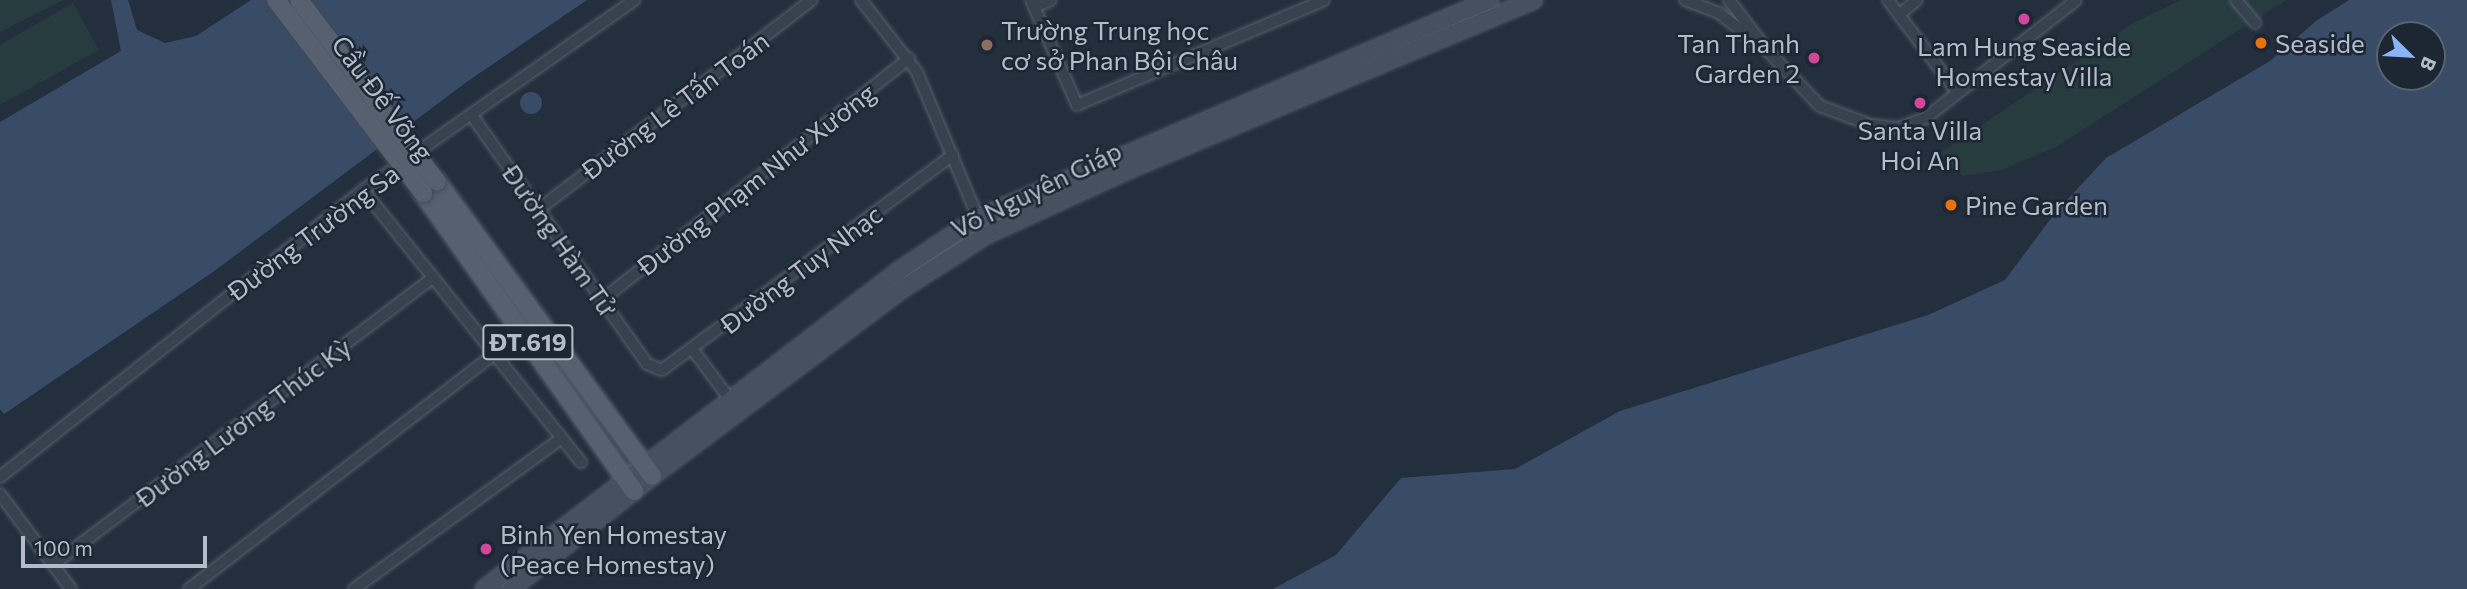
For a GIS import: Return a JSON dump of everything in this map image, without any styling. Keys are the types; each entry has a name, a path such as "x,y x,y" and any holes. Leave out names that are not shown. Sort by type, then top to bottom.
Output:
{"main road":[{"name":"Cầu Đế Võng","path":"276,0 430,188"},
{"name":"Cầu Đế Võng","path":"299,0 430,188"},
{"name":"Võ Nguyên Giáp","path":"484,589 562,539 729,398 899,271 978,218 1490,0"},
{"name":"Võ Nguyên Giáp","path":"648,469 905,288 986,235 1137,166 1534,0"},
{"name":"ĐT.619","path":"430,188 648,469"},
{"name":"ĐT.619","path":"430,188 629,484"},
{"path":"978,218 986,235"},
{"name":"Võ Nguyên Giáp","path":"520,586 562,539"}],"street":[{"name":"Đường Trường Sa","path":"0,477 363,190 472,117 634,0"},
{"name":"Đường Lê Tấn Toán","path":"538,210 812,0"},
{"path":"861,0 909,58 978,218"},
{"path":"1051,0 1033,4 1077,105 1324,0"},
{"path":"1685,0 1719,13 1767,50"},
{"path":"1729,0 1767,50 1820,106 1871,125 1899,128 1927,117 2076,0"},
{"path":"1888,0 1956,92"},
{"path":"1899,15 1917,0"},
{"path":"2236,0 2255,23"},
{"name":"Đường Phạm Như Xương","path":"602,300 909,58"},
{"name":"Đường Hàm Tử","path":"472,117 647,363"},
{"name":"Đường Tuy Nhạc","path":"647,363 662,370 693,350 953,155"},
{"path":"363,190 581,462"},
{"name":"Đường Lương Thúc Kỳ","path":"53,565 433,278"},
{"path":"693,350 729,398"},
{"path":"189,589 494,354"},
{"path":"355,589 562,438"},
{"path":"0,494 71,589"}],"green space":[{"path":"0,0 63,0 0,32"},
{"path":"2181,0 2286,0 2056,147 2001,170 1963,176 1940,153 2133,23"},
{"path":"73,3 99,50 0,105 0,45"}],"water":[{"path":"111,0 128,0 137,30 165,43 196,36 251,0 587,0 468,81 213,272 4,414 0,409 0,122 121,51"},
{"path":"2349,0 2467,0 2467,589 1273,589 1336,555 1401,478 1515,469 1620,411 1928,315 2005,280 2055,213 2106,158 2270,61 2316,21"},
{"path":"531,92 539,95 542,103 539,111 531,114 523,111 520,103 523,95"}],"place":[{"name":"Lam Hung Seaside Homestay Villa","path":"2024,19"},
{"name":"Seaside","path":"2261,43"},
{"name":"Trường Trung học cơ sở Phan Bội Châu","path":"987,45"},
{"name":"Tan Thanh Garden 2","path":"1814,58"},
{"name":"Santa Villa Hoi An","path":"1920,103"},
{"name":"Pine Garden","path":"1951,205"},
{"name":"Binh Yen Homestay (Peace Homestay)","path":"486,549"}]}
